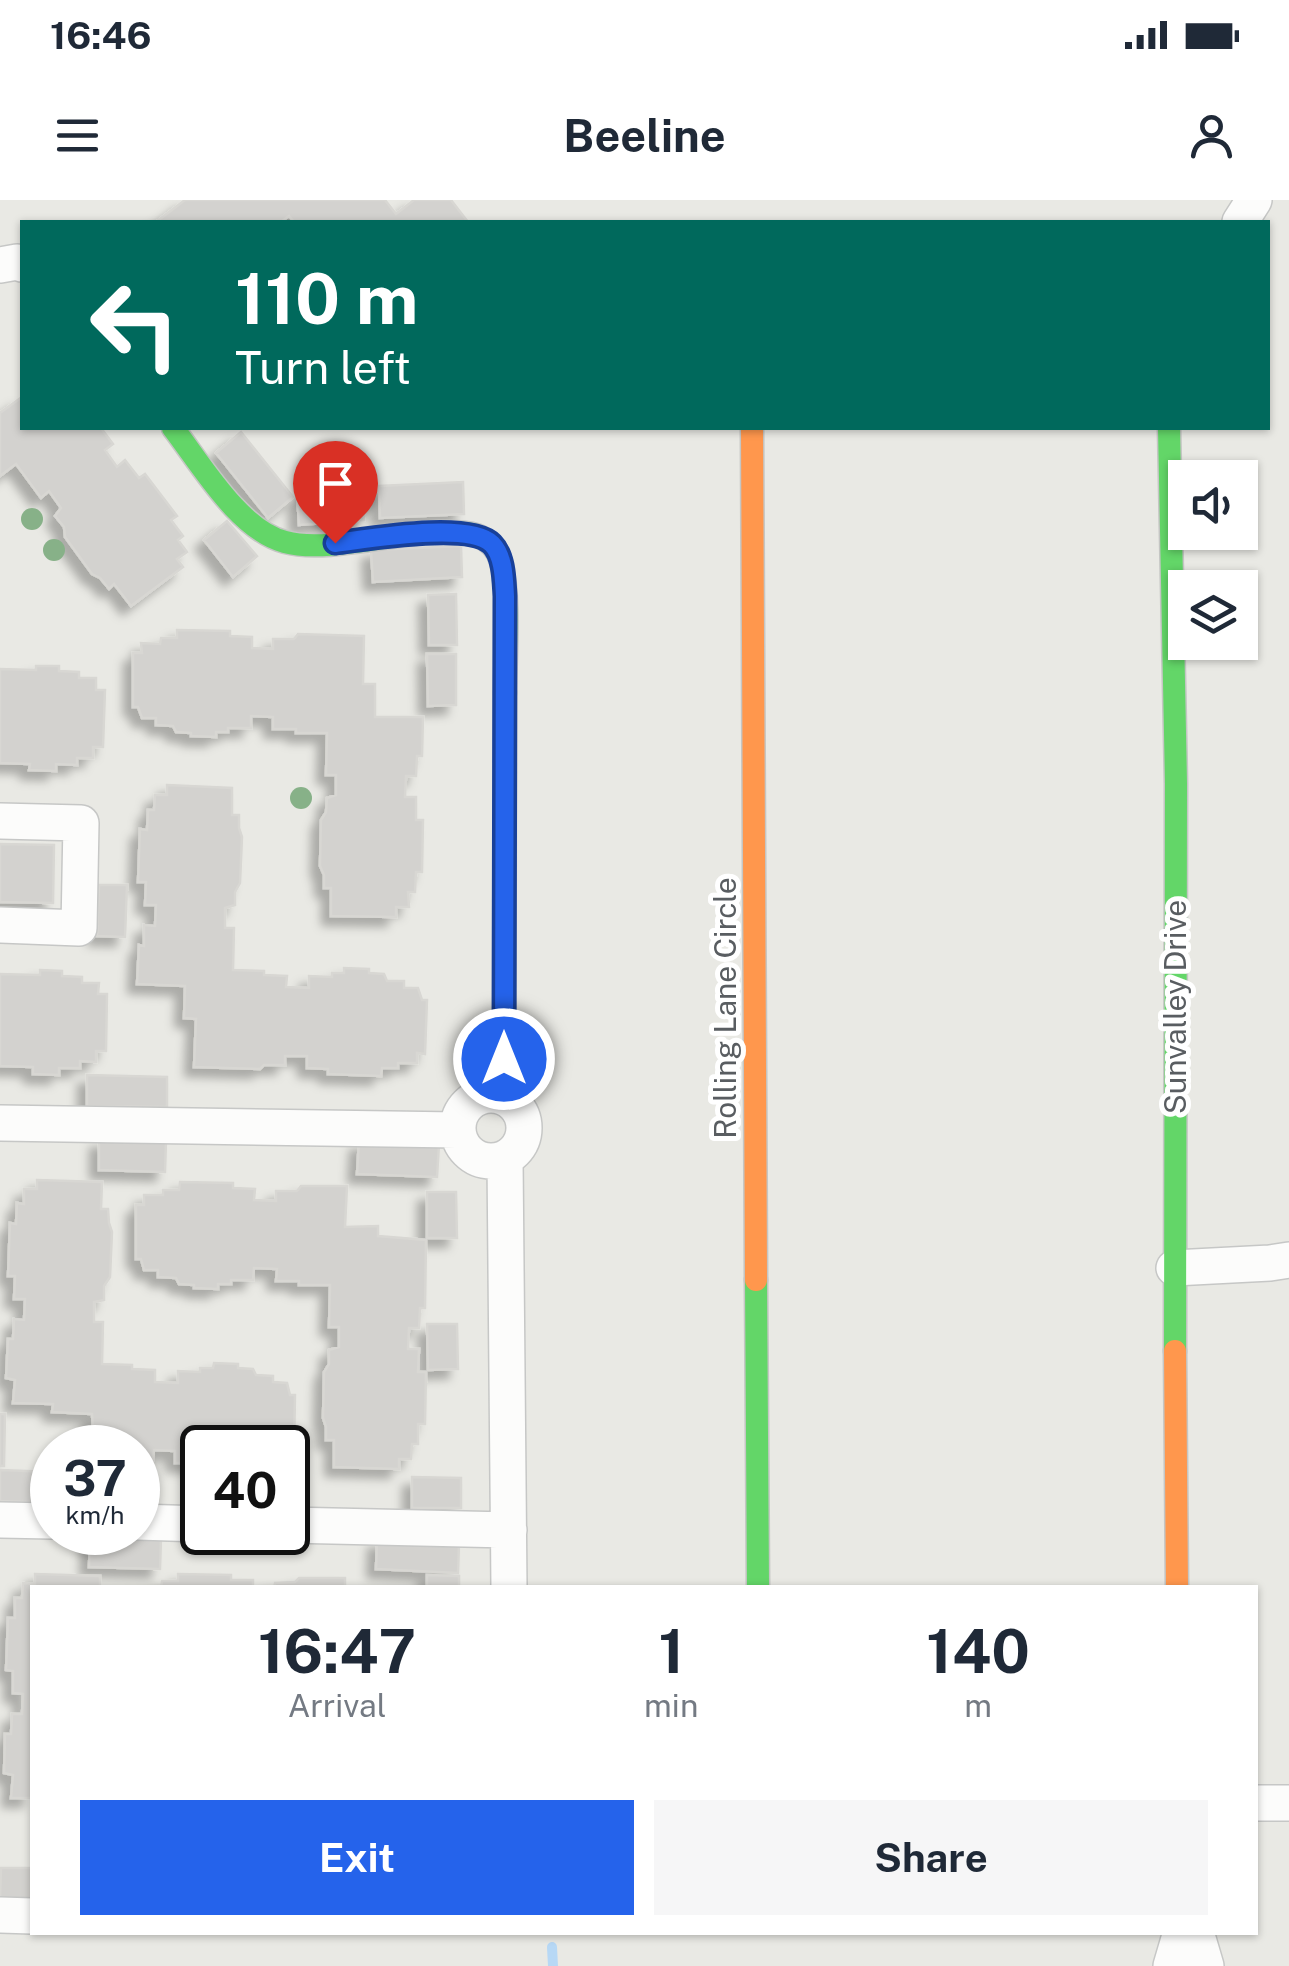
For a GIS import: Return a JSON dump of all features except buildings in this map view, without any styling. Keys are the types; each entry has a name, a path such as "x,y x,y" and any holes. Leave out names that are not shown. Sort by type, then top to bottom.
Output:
{"street":[{"path":"175,430 230,501 256,528 282,542 304,546 437,532 484,538 495,546 503,570 505,596 504,1098"},
{"name":"Rolling Lane Circle","path":"752,430 758,1585"},
{"name":"Sunvalley Drive","path":"1169,430 1176,784 1177,1585"},
{"path":"0,821 80,824 79,928 0,925"},
{"path":"479,1097 504,1098 524,1120 522,1141 505,1159 476,1159 460,1143 457,1130 462,1111 479,1097"},
{"path":"0,1123 457,1130"},
{"path":"505,1159 509,1585"},
{"path":"1174,1268 1289,1260"},
{"path":"0,1520 30,1520"},
{"path":"310,1526 508,1530"},
{"path":"1258,1803 1289,1803"},
{"path":"0,1915 30,1916"},
{"path":"1171,1966 1179,1935"},
{"path":"1197,1935 1206,1966"}],"waterway":[{"path":"552,1947 553,1966"}],"traffic: fast":[{"path":"174,430 237,510 268,535 285,542 320,545 452,532 476,535 489,542 500,557 504,576 505,693"},
{"path":"1169,430 1176,784 1175,1351"},
{"path":"756,1280 758,1585"}],"traffic: slow":[{"path":"752,430 756,1280"},
{"path":"1175,1351 1177,1585"}],"traffic: jam":[{"path":"504,1098 505,693"}],"route":[{"path":"335,543 437,532 472,535 495,546 503,570 504,1059"}]}
